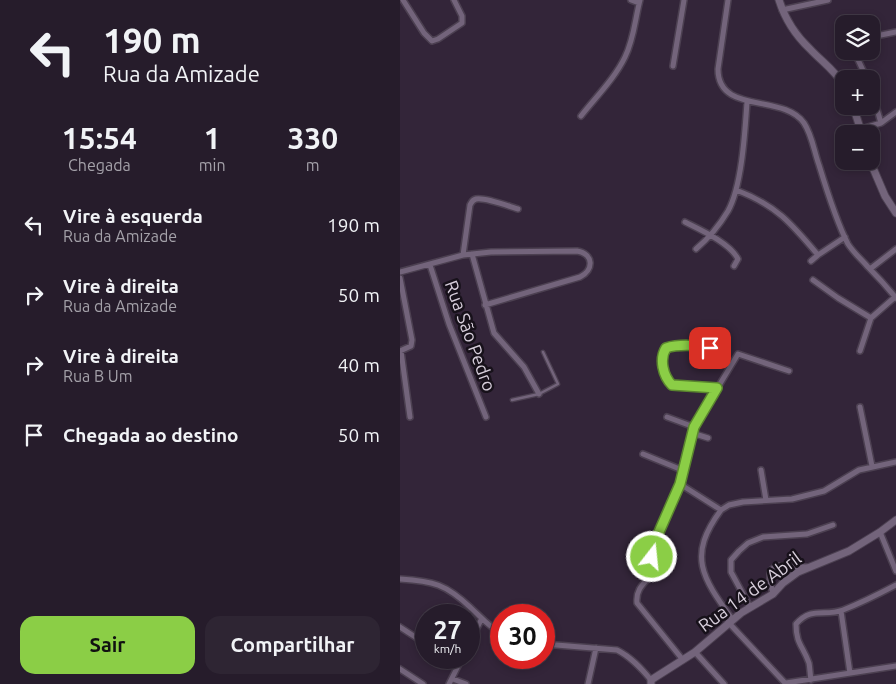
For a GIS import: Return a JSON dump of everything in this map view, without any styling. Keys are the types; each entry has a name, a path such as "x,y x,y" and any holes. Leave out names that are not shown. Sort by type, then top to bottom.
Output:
{"street":[{"path":"403,0 424,33 432,41 462,23 462,16 454,0"},
{"path":"581,116 625,58 640,2 631,0"},
{"path":"673,66 684,0"},
{"path":"728,0 718,74 722,85 726,90 746,102 782,108 793,113 803,122 811,137 819,166 849,245 896,298 871,318 860,351"},
{"path":"779,0 782,10 798,36 835,74"},
{"path":"782,10 828,0"},
{"path":"880,36 896,33"},
{"path":"696,249 711,236 728,210 736,190 745,132 746,102"},
{"path":"878,125 896,112"},
{"path":"879,115 882,123"},
{"path":"874,170 885,196 896,213"},
{"path":"736,190 762,201 775,210 797,230 818,255"},
{"path":"462,255 470,205 473,201 478,199 518,209"},
{"path":"685,222 711,236 736,254 738,260 734,266"},
{"path":"811,261 845,237"},
{"path":"870,269 896,249"},
{"path":"400,272 462,255 491,252 577,251 587,255 590,262 587,273 580,277 486,305"},
{"path":"472,254 494,333 524,367 539,394"},
{"name":"Rua São Pedro","path":"430,265 449,324 486,417"},
{"path":"400,278 412,340 412,344 401,351 410,418"},
{"path":"813,280 871,318"},
{"path":"710,348 700,346 667,348 663,352 664,373 669,383 675,386 717,388"},
{"path":"683,660 637,603 636,596 638,590 657,567 651,552 680,484 693,430 738,354 789,371"},
{"path":"860,407 872,466"},
{"path":"668,417 708,438"},
{"path":"643,454 682,470"},
{"path":"896,462 859,470 824,491 792,499 729,505 721,510 711,523 703,539 701,556 706,580 730,621 786,684 896,666"},
{"path":"761,470 766,500"},
{"path":"680,484 721,510"},
{"name":"Rua 14 de Abril","path":"651,682 695,652 730,621 773,594 783,583 798,572 849,551 896,520"},
{"path":"750,607 730,572 731,560 739,551 748,543 762,537 807,534 833,525"},
{"path":"880,532 896,571"},
{"path":"773,594 770,571 776,566 807,567"},
{"path":"400,579 430,581 440,585 453,592 490,625"},
{"path":"811,680 810,665 798,642 796,624 803,616 840,611 896,585"},
{"path":"840,611 850,673"},
{"path":"480,624 482,620"},
{"path":"400,627 415,637"},
{"path":"555,645 617,650 626,655 651,682"},
{"path":"588,684 596,648"},
{"path":"695,652 724,684"},
{"path":"400,669 423,684"},
{"path":"456,669 451,681 466,684"}],"lane":[{"path":"512,400 539,394 558,384 543,352"}],"route":[{"path":"652,557 652,548 680,484 694,427 717,388 672,385 666,379 664,373 663,352 666,348 672,346 710,348"}]}
